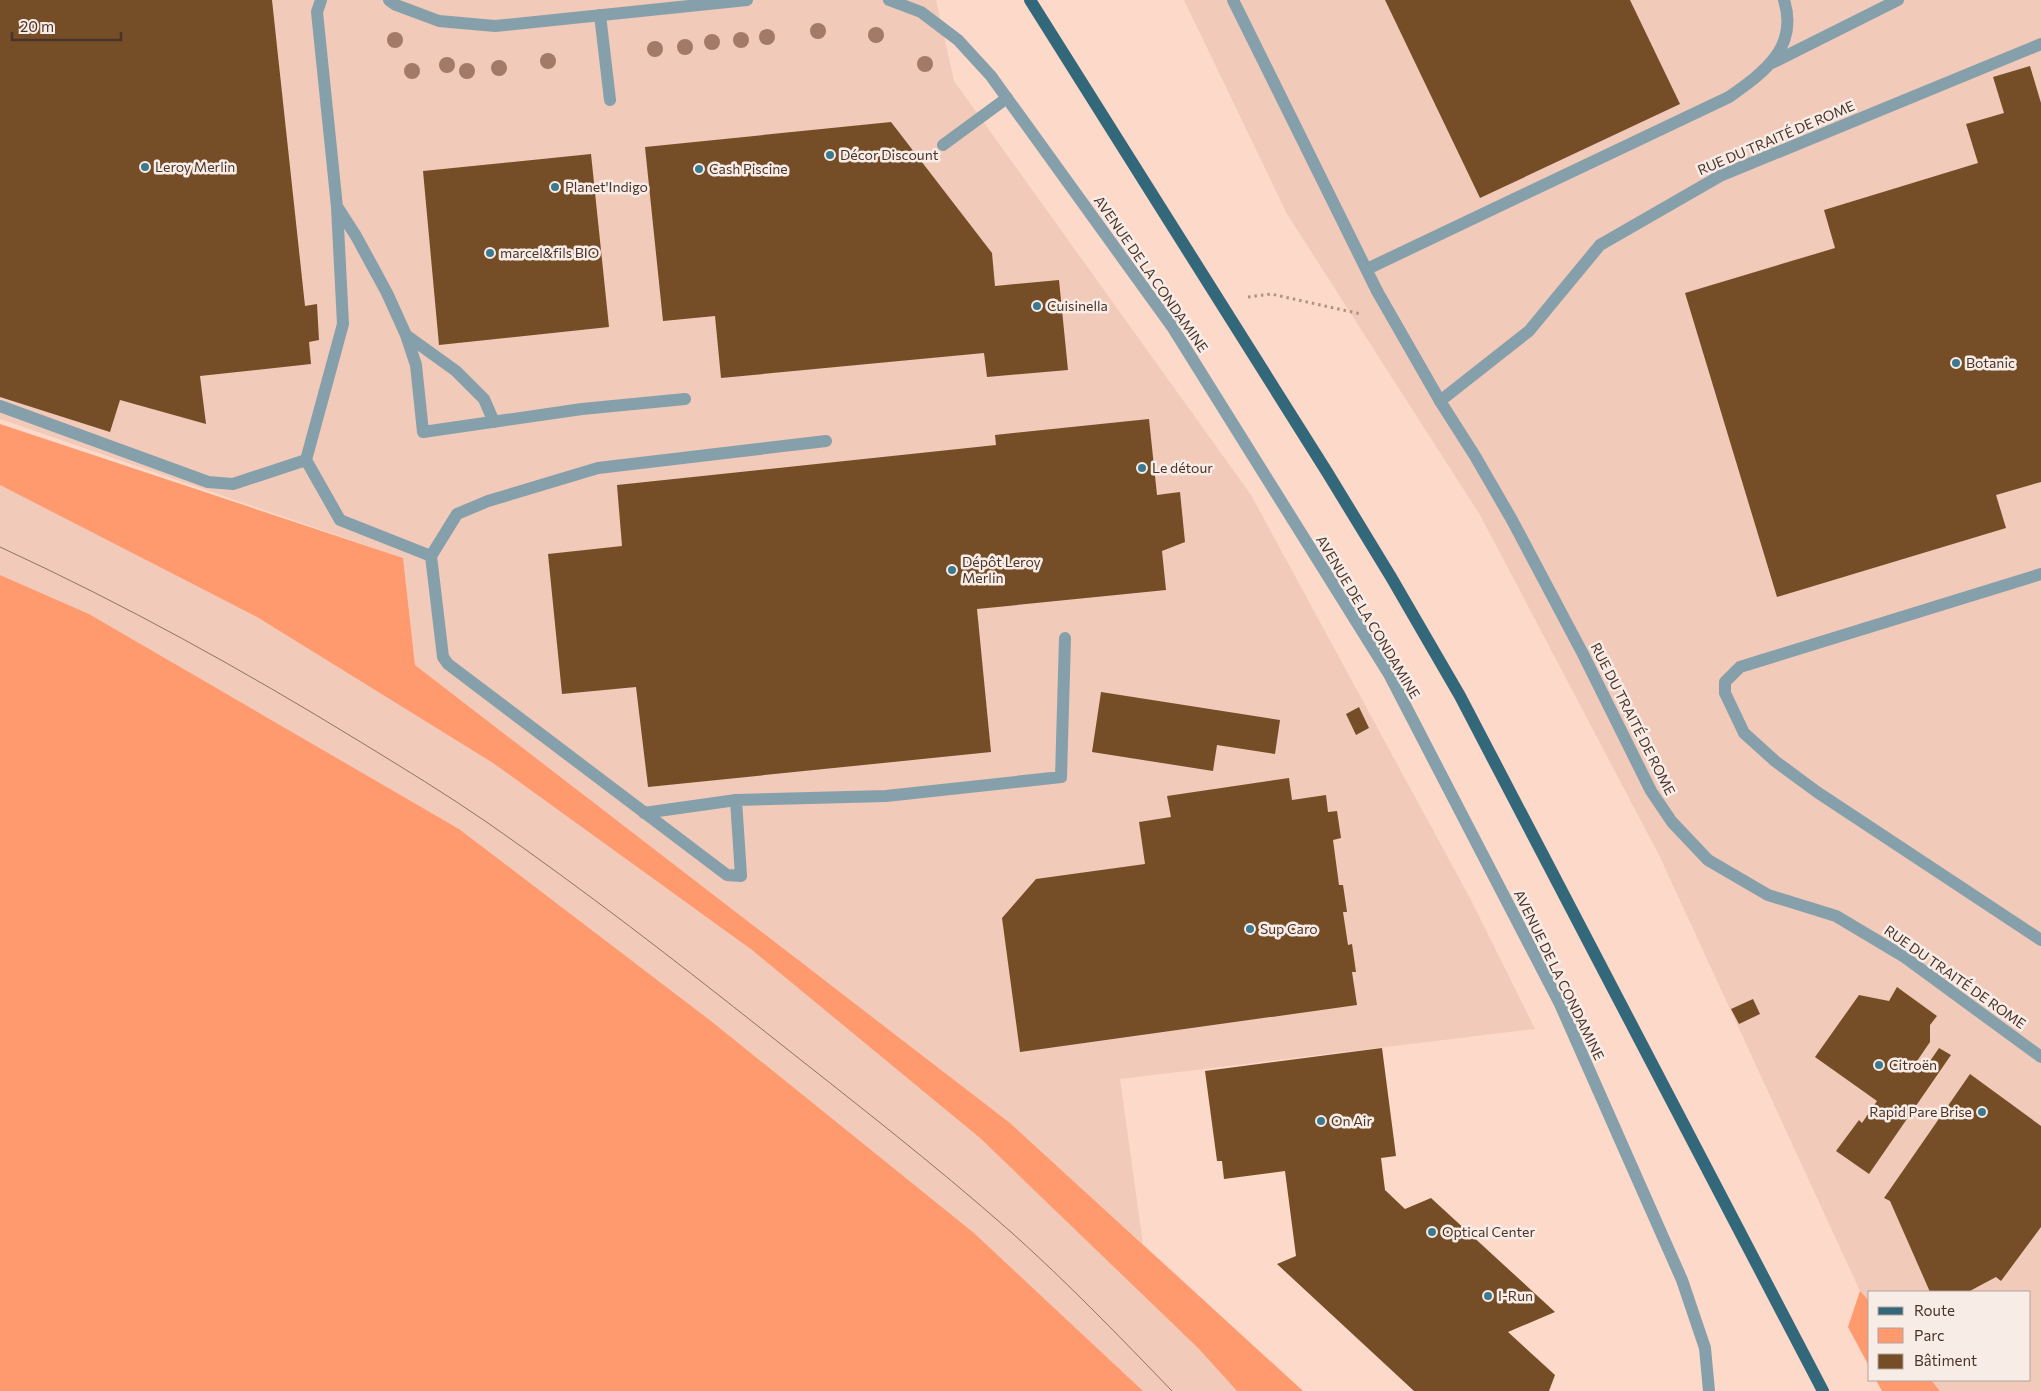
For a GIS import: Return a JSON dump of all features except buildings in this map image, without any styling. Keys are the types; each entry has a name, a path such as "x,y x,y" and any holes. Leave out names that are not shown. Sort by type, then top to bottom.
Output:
{"main road":[{"path":"1030,0 1391,577 1460,696 1823,1391"}],"street":[{"path":"321,0 317,12 337,207 343,324 306,460 340,520 431,556"},
{"path":"389,0 396,5 439,21 495,26 747,0"},
{"name":"AVENUE DE LA CONDAMINE","path":"889,0 921,12 958,40 992,76 1172,328 1389,674 1560,1004 1682,1280 1705,1348 1710,1391"},
{"name":"RUE DU TRAITÉ DE ROME","path":"1233,0 1377,291 1440,402 1475,456 1512,520 1583,654 1651,791 1672,822 1708,860 1768,894 1836,916 1903,956 2041,1057"},
{"path":"1367,269 1729,97 1762,74 1772,63 1783,45 1787,26 1784,0"},
{"path":"1772,63 1896,1"},
{"path":"600,15 610,100"},
{"name":"RUE DU TRAITÉ DE ROME","path":"1440,402 1529,331 1600,244 1720,176 2041,44"},
{"path":"943,145 1007,98"},
{"path":"337,207 356,236 387,293 406,335 416,365 423,432 582,409 685,399"},
{"path":"406,335 456,371 484,399 494,422"},
{"path":"0,406 208,482 233,484 306,460"},
{"path":"736,800 741,876 727,875 448,664 443,657 431,556 457,514 488,501 575,474 598,468 826,441"},
{"path":"2041,574 1740,667 1725,682 1725,693 1744,732 1775,761 1817,792 2041,940"},
{"path":"644,813 736,800 886,796 1061,777 1065,638"}],"path":[{"path":"1220,302 1271,294 1338,310 1392,318"}],"shaded area":[{"path":"0,0 936,0 954,81 1251,495 1472,902 1535,1029 1120,1079 1143,1244 1010,1123 415,665 403,558 0,419"},
{"path":"1184,0 2041,0 2041,1391 1940,1391 1932,1381 2031,1381 2031,1291 1868,1291 1868,1300 1860,1291 1659,855 1480,515 1287,214"},
{"path":"0,485 257,617 493,763 752,950 980,1138 1198,1348 1237,1391 1143,1391 974,1233 711,1021 459,829 89,614 0,575"}],"green space":[{"path":"0,424 403,558 415,665 1010,1123 1303,1391 1237,1391 1198,1348 980,1138 752,950 493,763 257,617 0,485"},
{"path":"0,575 89,614 459,829 711,1021 974,1233 1143,1391 0,1391"},
{"path":"1860,1291 1868,1300 1868,1364 1848,1327"},
{"path":"1877,1381 1932,1381 1940,1391 1882,1391"}],"tram line":[{"path":"0,547 92,591 271,689 424,781 524,848 699,980 952,1181 1052,1270 1172,1391"}],"place":[{"name":"Décor Discount","path":"830,155"},
{"name":"Leroy Merlin","path":"145,167"},
{"name":"Cash Piscine","path":"699,169"},
{"name":"Planet'Indigo","path":"555,187"},
{"name":"marcel&fils BIO","path":"490,253"},
{"name":"Cuisinella","path":"1037,306"},
{"name":"Botanic","path":"1956,363"},
{"name":"Le détour","path":"1142,468"},
{"name":"Dépôt Leroy Merlin","path":"952,570"},
{"name":"Sup Caro","path":"1250,929"},
{"name":"Citroën","path":"1879,1065"},
{"name":"Rapid Pare Brise","path":"1982,1112"},
{"name":"On Air","path":"1321,1121"},
{"name":"Optical Center","path":"1432,1232"},
{"name":"I-Run","path":"1488,1296"}]}
